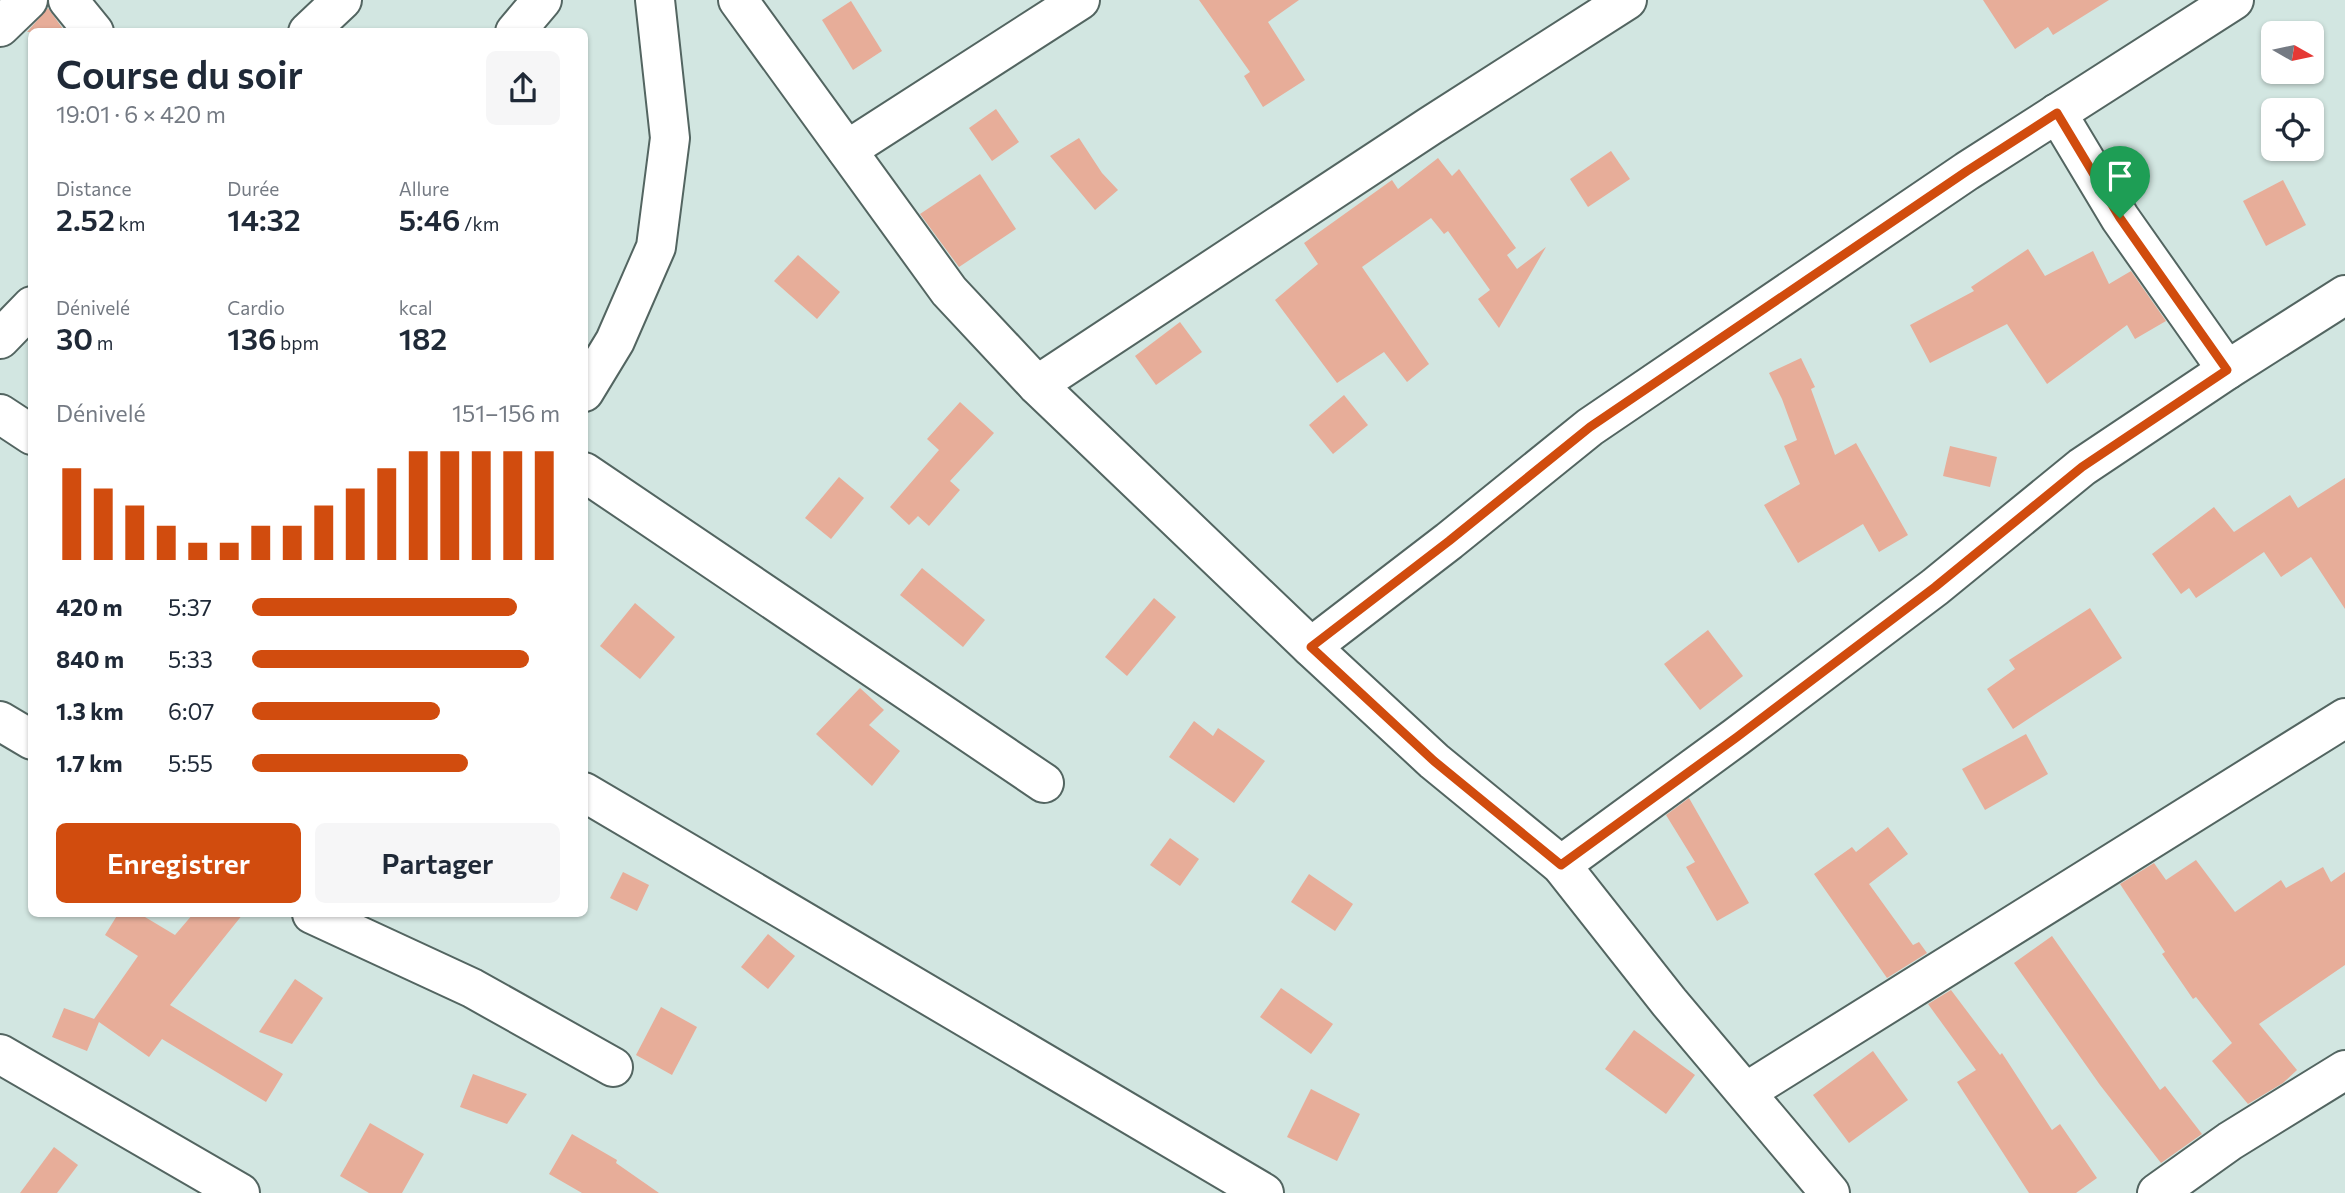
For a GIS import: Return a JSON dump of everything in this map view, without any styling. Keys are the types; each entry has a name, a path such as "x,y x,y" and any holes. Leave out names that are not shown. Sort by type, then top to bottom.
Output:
{"street":[{"path":"0,27 28,0"},
{"path":"68,0 91,28"},
{"path":"312,28 342,0"},
{"path":"518,28 542,0"},
{"path":"588,385 615,341 656,247 670,138 655,0"},
{"path":"738,0 949,291 1037,385 1311,647 1434,761 1561,865 1669,1002 1830,1193"},
{"path":"847,150 1080,0"},
{"path":"1037,385 1430,126 1627,0"},
{"path":"1311,647 1449,541 1590,427 1967,171 2234,0"},
{"path":"2057,113 2120,218 2227,370"},
{"path":"1561,865 1737,737 1935,587 2082,467 2345,295"},
{"path":"0,339 28,310"},
{"path":"0,414 28,432"},
{"path":"588,475 1044,783"},
{"path":"1746,1092 2345,718"},
{"path":"0,721 28,738"},
{"path":"588,794 1264,1193"},
{"path":"318,917 472,988 613,1067"},
{"path":"0,1054 240,1193"},
{"path":"2157,1193 2230,1141 2345,1070"}],"building":[{"path":"1199,0 1299,0 1268,22 1305,80 1263,107 1244,76 1250,72"},
{"path":"1983,0 2109,0 2053,35 2048,27 2015,49"},
{"path":"851,1 882,51 853,70 822,20"},
{"path":"48,8 62,28 30,28"},
{"path":"996,109 1019,142 992,161 969,128"},
{"path":"1079,138 1102,173 1118,190 1095,210 1050,156"},
{"path":"1611,151 1630,179 1588,207 1570,179"},
{"path":"1438,158 1452,176 1459,169 1516,248 1507,255 1517,269 1546,247 1499,328 1478,299 1490,290 1448,231 1444,234 1431,218 1362,267 1429,364 1407,382 1384,352 1337,383 1275,300 1318,264 1304,243 1392,180 1398,189"},
{"path":"980,174 1016,229 959,267 920,214"},
{"path":"2283,180 2306,225 2266,246 2243,201"},
{"path":"2028,249 2045,276 2093,251 2109,284 2131,271 2166,321 2135,339 2127,325 2047,384 2007,324 1930,363 1910,325 1974,291 1971,287"},
{"path":"798,255 840,292 817,319 774,281"},
{"path":"1180,322 1202,352 1156,385 1135,356"},
{"path":"1801,358 1815,387 1811,389 1835,455 1856,443 1908,535 1879,552 1863,524 1798,563 1764,505 1800,484 1784,446 1797,440 1769,373"},
{"path":"1344,395 1368,425 1333,454 1309,425"},
{"path":"960,402 994,433 950,481 960,490 929,526 918,516 909,525 890,507 939,450 927,439"},
{"path":"1950,446 1997,457 1990,487 1943,476"},
{"path":"839,477 864,498 831,539 805,518"},
{"path":"2345,478 2345,609 2311,557 2281,577 2264,552 2196,598 2189,588 2181,594 2152,554 2214,507 2234,532 2290,495 2298,508"},
{"path":"922,568 985,620 963,647 900,595"},
{"path":"1154,598 1176,617 1127,676 1105,657"},
{"path":"635,603 675,637 640,679 600,646"},
{"path":"2090,608 2122,658 2013,729 1987,689 2015,669 2009,660"},
{"path":"1708,630 1743,676 1700,710 1664,664"},
{"path":"860,688 884,710 869,725 900,751 872,786 816,734"},
{"path":"1194,721 1213,736 1218,728 1265,761 1234,803 1169,757"},
{"path":"2026,734 2048,774 1985,810 1962,769"},
{"path":"1689,798 1749,903 1717,921 1686,867 1695,862 1666,815"},
{"path":"1888,827 1908,854 1869,884 1913,945 1919,942 1927,953 1887,978 1814,874 1852,847 1856,852"},
{"path":"1170,838 1199,859 1180,886 1150,865"},
{"path":"2196,860 2235,912 2281,880 2286,888 2323,867 2331,882 2345,872 2345,965 2259,1024 2297,1070 2283,1083 2248,1104 2212,1061 2232,1043 2196,997 2193,999 2120,884 2154,863 2166,880"},
{"path":"623,872 649,885 637,911 610,898"},
{"path":"1309,874 1353,904 1335,931 1291,902"},
{"path":"116,917 145,917 175,935 190,917 241,917 170,1005 283,1074 266,1102 162,1039 149,1057 99,1022 87,1051 52,1037 64,1008 94,1019 138,956 105,935"},
{"path":"768,934 795,956 768,989 741,967"},
{"path":"2052,936 2160,1090 2165,1086 2202,1134 2161,1163 2100,1085 2014,963"},
{"path":"295,979 323,998 292,1044 259,1032"},
{"path":"1281,988 1333,1024 1311,1054 1260,1017"},
{"path":"1951,990 2000,1055 2002,1053 2052,1130 2060,1124 2097,1178 2076,1193 2029,1193 1957,1082 1976,1070 1928,1004"},
{"path":"661,1007 697,1027 672,1075 636,1055"},
{"path":"1634,1030 1695,1075 1666,1114 1605,1069"},
{"path":"1873,1051 1908,1100 1849,1143 1813,1095"},
{"path":"473,1074 527,1094 507,1124 460,1107"},
{"path":"1311,1089 1360,1114 1337,1161 1287,1137"},
{"path":"370,1123 424,1154 402,1193 369,1193 340,1176"},
{"path":"572,1134 617,1160 616,1163 659,1193 582,1193 549,1174"},
{"path":"54,1147 78,1165 57,1193 20,1193"}],"route":[{"path":"2057,113 2120,218 2227,370 2082,467 1935,587 1737,737 1561,865 1434,761 1311,647 1449,541 1590,427 2057,113"}]}
